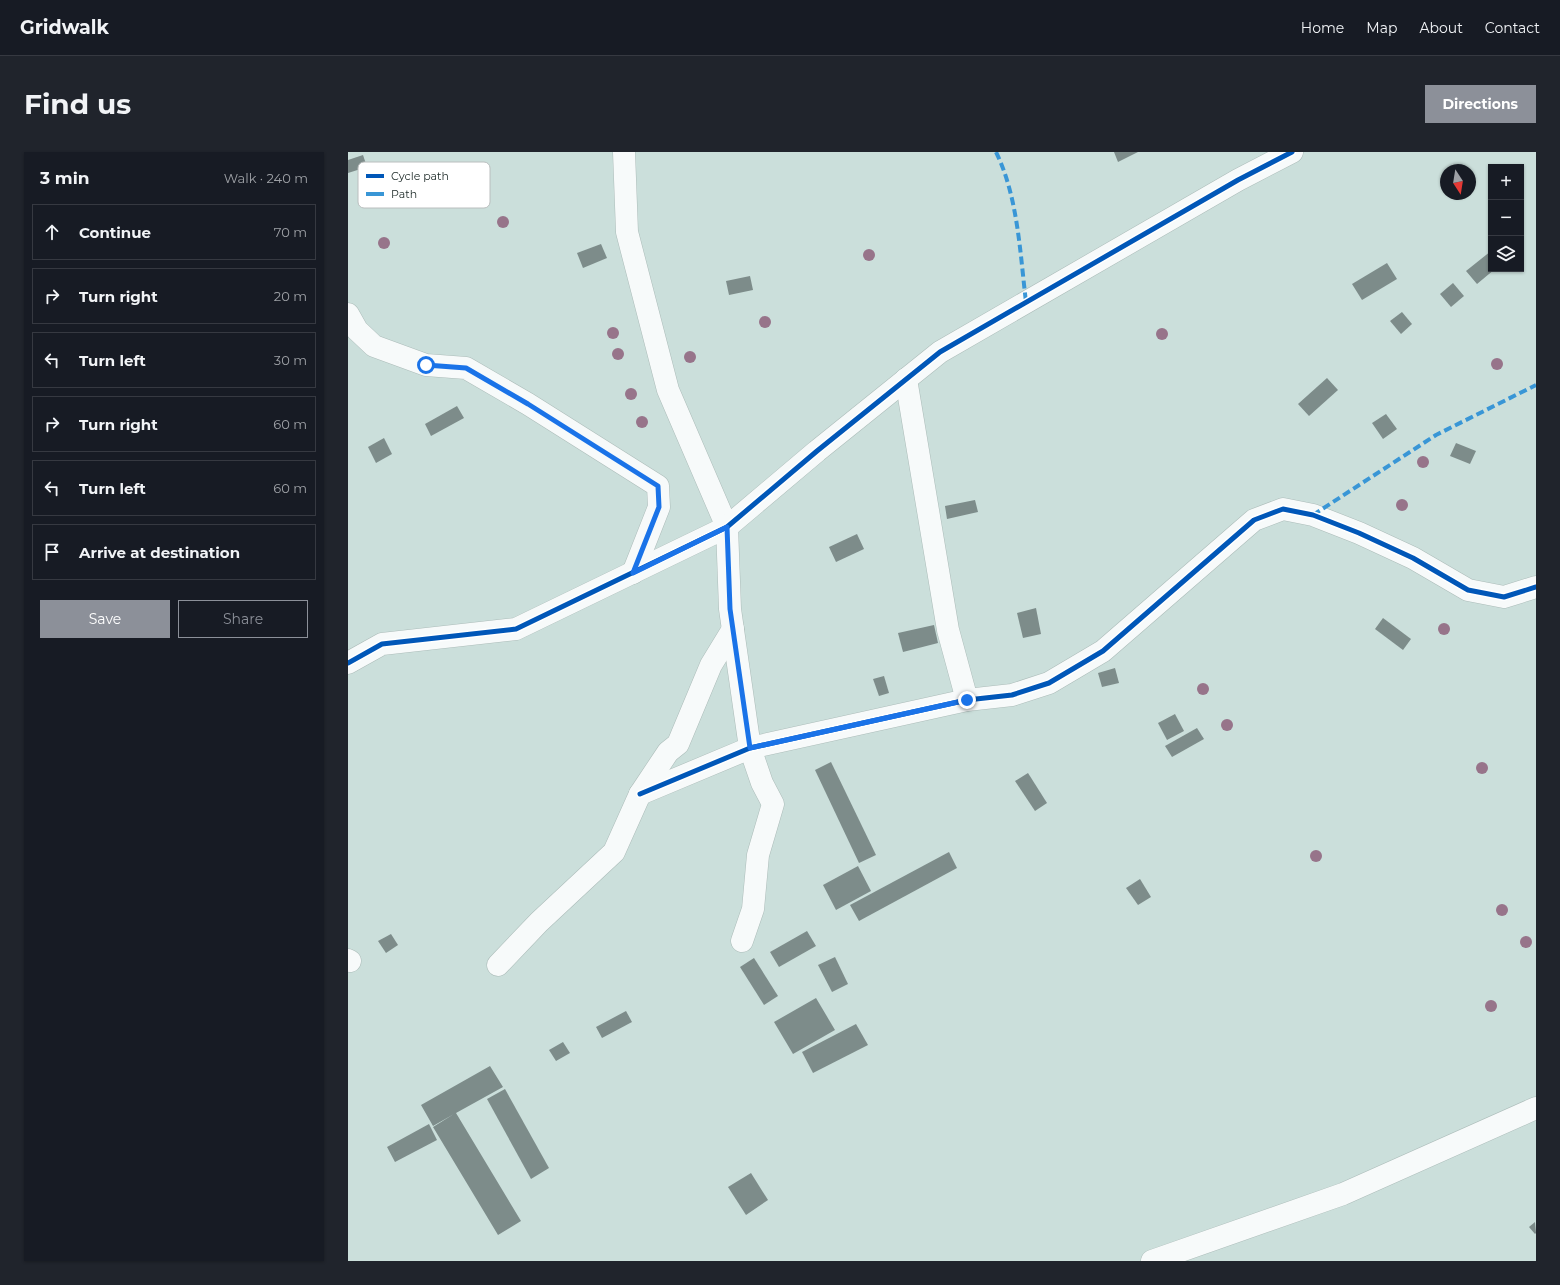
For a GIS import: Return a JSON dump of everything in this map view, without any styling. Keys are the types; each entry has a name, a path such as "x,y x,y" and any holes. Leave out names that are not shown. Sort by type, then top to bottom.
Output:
{"street":[{"path":"624,152 627,232 668,390 727,527 730,609 750,748 762,783 773,804 758,855 753,909 742,941"},
{"path":"348,663 382,644 516,629 727,527 816,451 940,352 1238,180 1292,152"},
{"path":"348,314 357,330 374,346 426,365 466,368 528,404 658,486 659,507 633,573"},
{"path":"906,379 948,630 967,700"},
{"path":"640,794 750,748 967,700 1012,695 1049,683 1103,651 1254,520 1283,509 1313,515 1359,533 1413,558 1468,590 1504,597 1536,587"},
{"path":"498,965 539,922 614,852 640,794 668,752 678,744 711,666 733,629"},
{"path":"1152,1261 1343,1194 1536,1108"}],"building":[{"path":"1114,152 1138,152 1118,162"},
{"path":"363,155 365,162 358,162 358,170 348,173 348,160"},
{"path":"601,244 607,258 583,268 577,253"},
{"path":"1488,253 1488,272 1491,272 1477,284 1466,271"},
{"path":"1387,263 1397,279 1362,300 1352,284"},
{"path":"750,276 753,290 729,295 726,281"},
{"path":"1453,283 1464,296 1451,307 1440,294"},
{"path":"1402,312 1412,324 1401,334 1390,321"},
{"path":"1327,378 1338,390 1309,416 1298,404"},
{"path":"457,406 464,418 431,436 425,424"},
{"path":"1386,414 1397,429 1383,439 1372,423"},
{"path":"384,438 392,454 376,463 368,447"},
{"path":"1456,443 1476,451 1470,464 1450,456"},
{"path":"975,500 978,512 947,519 945,506"},
{"path":"857,534 864,549 836,562 829,547"},
{"path":"1036,608 1041,634 1023,638 1017,613"},
{"path":"1383,618 1411,639 1403,650 1375,629"},
{"path":"934,625 938,643 903,652 898,633"},
{"path":"1115,668 1119,683 1102,687 1098,673"},
{"path":"884,676 889,693 879,696 873,679"},
{"path":"1175,714 1184,731 1167,740 1158,723"},
{"path":"1197,728 1204,739 1172,757 1165,746"},
{"path":"831,762 876,855 859,863 815,770"},
{"path":"1028,773 1047,803 1035,811 1015,781"},
{"path":"949,852 957,868 859,921 850,905"},
{"path":"858,866 871,891 836,910 823,885"},
{"path":"1140,879 1151,897 1138,905 1126,888"},
{"path":"807,931 816,946 779,967 770,952"},
{"path":"391,934 398,945 386,953 378,941"},
{"path":"835,957 848,984 832,992 818,965"},
{"path":"754,958 778,996 764,1005 740,967"},
{"path":"816,998 835,1030 793,1054 774,1022"},
{"path":"626,1011 632,1022 602,1038 596,1027"},
{"path":"856,1024 868,1045 813,1073 802,1052"},
{"path":"563,1042 570,1053 556,1061 549,1050"},
{"path":"490,1066 503,1087 456,1113 521,1221 498,1235 433,1127 454,1114 433,1126 421,1105"},
{"path":"505,1089 549,1168 531,1179 487,1099"},
{"path":"429,1124 437,1140 395,1162 387,1147"},
{"path":"751,1173 768,1200 746,1215 728,1187"},
{"path":"1535,1222 1536,1233 1535,1234 1529,1227"}],"marked path":[{"path":"996,152 1003,169 1014,206 1026,302"},
{"path":"1313,515 1436,435 1536,385"}],"cycle path":[{"path":"348,663 382,644 516,629 727,527 817,451 940,352 1238,180 1292,152"},
{"path":"640,794 750,748 967,700 1012,695 1049,683 1103,651 1254,520 1283,509 1313,515 1359,533 1413,558 1468,590 1504,597 1536,587"}],"route":[{"path":"426,365 466,368 528,404 658,486 659,507 633,573 727,527 730,609 750,748 967,700"}]}
